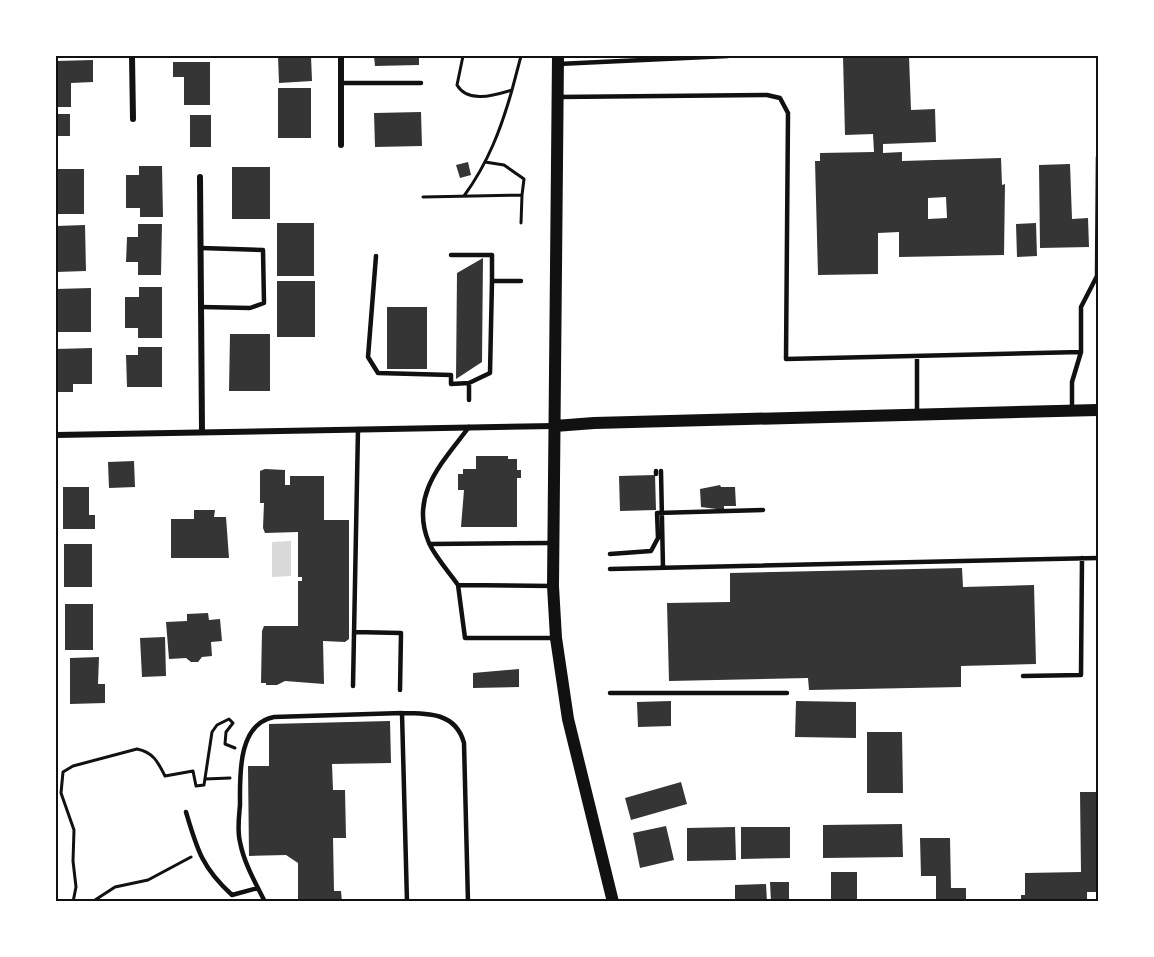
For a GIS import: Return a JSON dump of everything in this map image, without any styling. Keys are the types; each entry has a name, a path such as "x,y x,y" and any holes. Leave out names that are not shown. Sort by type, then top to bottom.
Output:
{"main road":[{"path":"558,60 553,586 556,638 568,719 613,902"},
{"path":"555,426 1098,410"}],"street":[{"path":"132,56 132,119"},
{"path":"341,56 341,145"},
{"path":"200,177 202,432"},
{"path":"56,435 555,426"}],"lane":[{"path":"558,60 728,56"},
{"path":"341,83 421,82"},
{"path":"558,97 767,95 780,98 788,113 786,359 1081,352"},
{"path":"1072,411 1071,382 1081,352 1081,307 1097,276 1098,157"},
{"path":"201,248 263,250 264,303 250,308 201,307"},
{"path":"376,256 368,357 378,373 450,375 451,384 469,384 490,374 492,255 451,255"},
{"path":"492,280 521,280"},
{"path":"917,357 917,414"},
{"path":"469,384 469,400"},
{"path":"469,427 426,488 422,518 430,544 458,585 465,638 556,638"},
{"path":"353,686 358,429"},
{"path":"658,472 662,513 663,568"},
{"path":"610,554 651,551 658,538 657,513 763,510"},
{"path":"430,544 554,543"},
{"path":"1023,676 1081,675 1082,558"},
{"path":"610,569 1098,558"},
{"path":"458,585 553,586"},
{"path":"354,632 401,633 400,690"},
{"path":"610,693 787,693"},
{"path":"402,713 407,902"},
{"path":"265,902 246,863 239,839 240,767 244,750 254,730 266,719 432,713 455,724 464,743 468,902"},
{"path":"186,812 198,853 206,869 232,895 258,888"}],"path":[{"path":"463,56 457,85 464,93 481,97 512,90"},
{"path":"464,196 500,135 521,56"},
{"path":"485,162 512,169 524,179 521,223"},
{"path":"423,197 522,195"},
{"path":"73,902 76,887 73,861 74,830 61,794 63,772 73,766 137,749 145,751 156,759 166,777 193,771 195,786 204,785 208,743 217,725 232,720 226,732 225,744 227,747 244,750"},
{"path":"205,779 225,778"},
{"path":"93,902 116,887 148,880 198,853"}],"shaded area":[{"path":"291,541 291,576 272,577 272,542"}],"building":[{"path":"278,56 311,56 312,81 279,83"},
{"path":"374,56 419,56 419,65 375,66"},
{"path":"843,56 909,56 911,110 935,109 936,142 883,144 883,153 902,152 902,161 1001,158 1002,185 1005,184 1004,255 899,257 899,232 878,233 878,274 818,275 815,161 820,161 820,153 874,152 873,134 845,135","holes":["946,197 947,218 928,219 928,198"]},
{"path":"93,60 93,82 71,83 71,107 56,107 56,61"},
{"path":"173,62 210,62 210,105 184,105 184,77 173,77"},
{"path":"278,88 311,88 311,138 278,138"},
{"path":"421,112 422,146 375,147 374,113"},
{"path":"56,114 70,114 70,136 56,136"},
{"path":"190,115 211,115 211,147 190,147"},
{"path":"468,162 471,175 460,178 456,165"},
{"path":"1070,164 1072,219 1088,218 1089,247 1040,248 1039,165"},
{"path":"139,166 162,166 163,217 140,217 140,208 126,208 126,175 139,175"},
{"path":"232,167 270,167 270,219 232,219"},
{"path":"56,169 84,169 84,214 56,214"},
{"path":"277,223 314,223 314,276 277,276"},
{"path":"1036,223 1037,256 1017,257 1016,224"},
{"path":"138,224 162,224 161,275 138,275 138,262 126,262 127,237 138,237"},
{"path":"85,225 86,271 56,272 56,226"},
{"path":"483,258 482,362 456,379 457,273"},
{"path":"277,281 315,281 315,337 277,337"},
{"path":"139,287 162,287 162,338 138,338 138,328 125,328 125,297 139,297"},
{"path":"91,288 91,332 56,332 56,289"},
{"path":"387,307 427,307 427,369 387,369"},
{"path":"230,334 270,334 270,391 229,391"},
{"path":"138,347 162,347 162,387 127,387 126,355 138,355"},
{"path":"92,348 92,384 73,384 73,392 56,392 56,349"},
{"path":"476,456 508,456 508,459 517,459 517,470 521,470 521,478 517,478 517,527 461,527 464,490 458,490 458,474 463,474 463,469 476,469"},
{"path":"134,461 135,487 109,488 108,462"},
{"path":"285,470 285,485 290,485 290,476 324,476 324,520 349,520 349,639 345,642 323,641 324,684 285,681 277,685 261,683 264,626 298,626 298,581 302,581 302,577 298,577 298,532 265,533 263,528 264,503 260,503 260,471"},
{"path":"655,475 656,510 620,511 619,476"},
{"path":"720,485 721,487 735,487 736,506 724,506 724,510 701,507 700,489"},
{"path":"63,487 89,487 89,515 95,515 95,529 63,529"},
{"path":"194,510 215,510 214,517 226,517 229,558 171,558 171,519 194,519"},
{"path":"64,544 92,544 92,587 64,587"},
{"path":"962,568 963,587 1034,585 1036,664 961,666 961,687 809,690 808,678 669,681 667,603 730,602 730,573"},
{"path":"65,604 93,604 93,650 65,650"},
{"path":"208,613 209,620 220,619 222,641 211,642 212,656 202,657 198,662 191,662 186,658 169,659 166,622 187,621 187,614"},
{"path":"165,637 166,676 142,677 140,638"},
{"path":"99,657 98,684 105,684 105,703 70,704 70,658"},
{"path":"519,669 519,687 473,688 473,673"},
{"path":"671,701 671,726 638,727 637,702"},
{"path":"796,701 856,702 856,738 795,737"},
{"path":"390,721 391,763 332,764 333,790 345,790 346,838 333,838 334,891 341,891 342,902 298,902 298,863 286,855 249,856 248,766 269,766 269,724"},
{"path":"867,732 902,732 903,793 867,793"},
{"path":"681,782 687,804 631,820 625,798"},
{"path":"1080,792 1098,792 1098,892 1087,892 1087,902 1021,902 1021,895 1025,895 1025,873 1081,872"},
{"path":"902,824 903,857 823,858 823,825"},
{"path":"666,826 674,860 640,868 633,833"},
{"path":"735,827 736,860 687,861 687,828"},
{"path":"741,827 790,827 790,858 741,859"},
{"path":"920,838 950,838 951,888 966,888 966,902 936,902 936,876 921,876"},
{"path":"831,872 857,872 857,902 831,902"},
{"path":"770,882 789,882 789,902 771,902"},
{"path":"766,884 767,902 735,902 735,885"}]}
